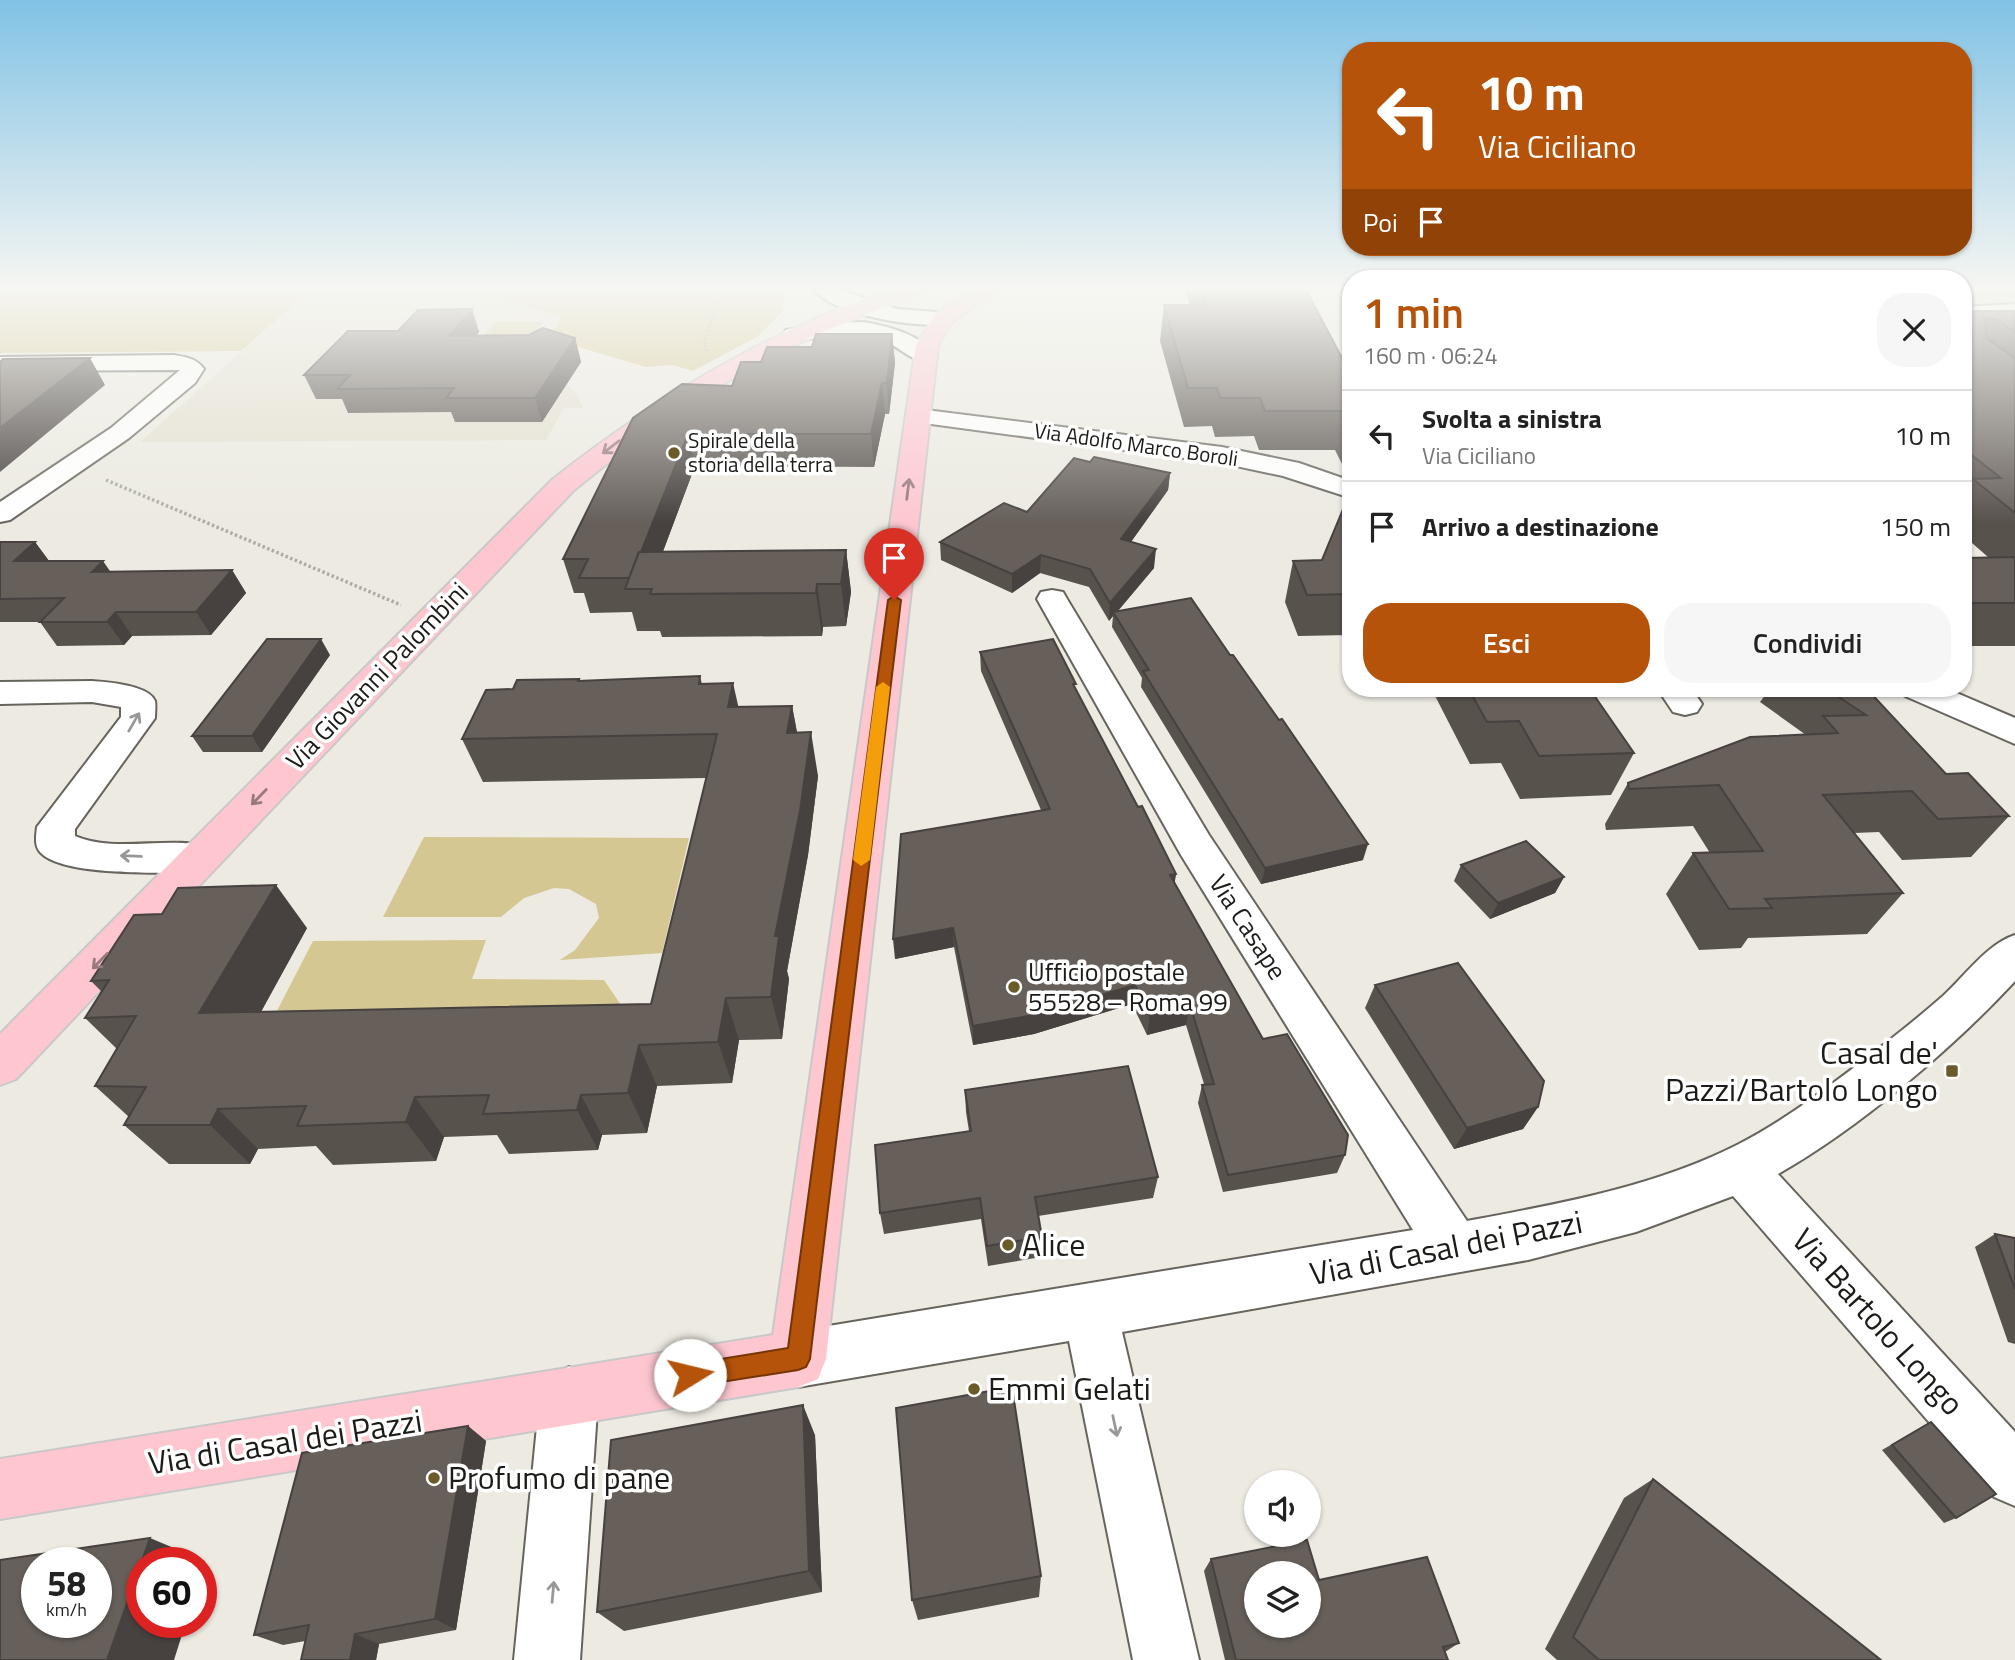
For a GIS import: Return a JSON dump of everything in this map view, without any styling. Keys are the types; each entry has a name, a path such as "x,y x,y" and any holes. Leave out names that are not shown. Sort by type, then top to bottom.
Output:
{"main road":[{"name":"Via Giovanni Palombini","path":"0,1065 563,485 635,429 731,367"},
{"path":"798,1359 925,367"},
{"name":"Via di Casal dei Pazzi","path":"0,1489 798,1359"}],"street":[{"path":"0,514 135,422 187,378 190,367"},
{"name":"Via Adolfo Marco Boroli","path":"918,416 1229,456 1290,469 1342,487"},
{"name":"Via Casape","path":"1052,599 1195,845 1455,1249"},
{"path":"0,693 114,693 132,698 140,706 135,723 56,827 53,836 61,849 81,854 199,858"},
{"path":"1937,697 2015,732"},
{"name":"Via di Casal dei Pazzi","path":"798,1359 1455,1249 1604,1218 1683,1192 1740,1168 1812,1125 1900,1060 1969,1000 2015,952"},
{"name":"Via Bartolo Longo","path":"1740,1168 2015,1476"},
{"path":"1090,1311 1166,1660"},
{"path":"547,1660 569,1396"}],"path":[{"path":"106,480 411,609"}],"shaded area":[{"path":"223,367 548,367 576,393 583,408 564,408 546,440 140,442"},
{"path":"681,367 700,367 693,371"},
{"path":"424,837 689,838 662,953 560,960 575,950 599,918 596,904 569,889 554,888 524,898 501,917 383,917"},
{"path":"486,940 472,979 604,980 638,1030 264,1036 313,941"}],"building":[{"path":"0,367 78,367 0,428"},
{"path":"312,367 555,367 535,398 446,398 454,388 337,389 350,375 304,375"},
{"path":"739,367 889,367 887,383 882,383 871,434 688,434 629,578 579,578 588,559 563,559 633,418 682,384 732,386"},
{"path":"1182,367 1342,367 1342,411 1265,411 1260,398 1220,398 1217,388 1188,388"},
{"path":"1972,367 2015,367 2015,513 1973,479 2001,478 1972,455"},
{"path":"1094,457 1170,473 1121,539 1156,549 1110,603 1090,569 1041,555 1012,574 940,542 1004,503 1027,512 1074,458 1090,462"},
{"path":"1342,512 1342,594 1307,595 1293,561 1322,560"},
{"path":"0,542 35,542 14,561 103,561 92,572 232,570 196,612 116,612 107,622 40,622 64,598 0,599"},
{"path":"846,550 841,584 817,584 816,593 650,594 652,589 625,589 639,552"},
{"path":"2015,557 2015,603 1972,603 1972,558"},
{"path":"1191,598 1230,655 1233,655 1279,720 1282,719 1368,844 1265,868 1143,671 1149,670 1113,612"},
{"path":"267,639 321,639 252,736 192,736"},
{"path":"1053,639 1076,684 1073,684 1138,807 1142,806 1176,874 1170,875 1263,1039 1287,1034 1348,1135 1345,1155 1228,1175 1202,1085 1214,1084 1190,1005 1150,1016 1135,985 1034,1015 973,1026 953,928 893,939 901,834 1050,809 980,652"},
{"path":"700,676 699,684 733,683 728,707 792,706 787,733 811,732 800,811 775,936 779,936 771,997 726,998 718,1042 639,1045 628,1093 581,1095 577,1110 483,1114 489,1095 415,1097 406,1122 297,1126 306,1106 218,1109 210,1125 124,1125 146,1087 95,1086 136,1016 85,1018 109,980 91,981 134,915 162,914 178,888 276,885 199,1013 651,1004 717,734 462,739 486,690 513,689 517,680 579,679 578,681"},
{"path":"1473,697 1595,697 1634,753 1539,756 1519,721 1487,722"},
{"path":"1839,697 1874,697 1946,774 1968,773 2009,816 1938,819 1912,791 1823,795 1903,893 1765,899 1772,908 1729,909 1693,853 1763,851 1719,785 1629,789 1628,783 1750,737 1838,733 1823,716 1866,715"},
{"path":"1526,841 1564,877 1498,903 1461,865"},
{"path":"1458,963 1544,1081 1538,1107 1467,1128 1375,985"},
{"path":"1128,1066 1158,1177 1035,1197 1042,1237 987,1246 980,1198 880,1213 875,1145 971,1131 965,1090"},
{"path":"1995,1234 2015,1238 2015,1289"},
{"path":"1012,1387 1041,1576 912,1600 896,1408"},
{"path":"803,1405 809,1571 597,1612 611,1440"},
{"path":"1931,1422 1996,1494 1956,1518 1892,1445"},
{"path":"468,1426 435,1619 355,1634 350,1660 301,1660 309,1625 254,1635 302,1453"},
{"path":"1653,1479 1881,1660 1599,1660 1573,1637"},
{"path":"150,1538 147,1547 126,1547 126,1606 107,1660 0,1660 0,1560 21,1557 21,1638 112,1638 112,1547 89,1547"},
{"path":"1272,1547 1309,1547 1313,1561 1244,1561 1244,1638 1321,1638 1321,1580 1427,1557 1459,1643 1443,1647 1448,1660 1236,1660 1211,1559"}],"slow traffic":[{"path":"861,860 883,687"}],"place":[{"name":"Spirale della storia della terra","path":"674,453"},
{"name":"Ufficio postale 55528 – Roma 99","path":"1014,987"},
{"name":"Casal de' Pazzi/Bartolo Longo","path":"1952,1071"},
{"name":"Alice","path":"1008,1245"},
{"name":"Emmi Gelati","path":"974,1389"},
{"name":"Profumo di pane","path":"434,1478"}],"route":[{"path":"690,1375 798,1359 894,600"}]}
